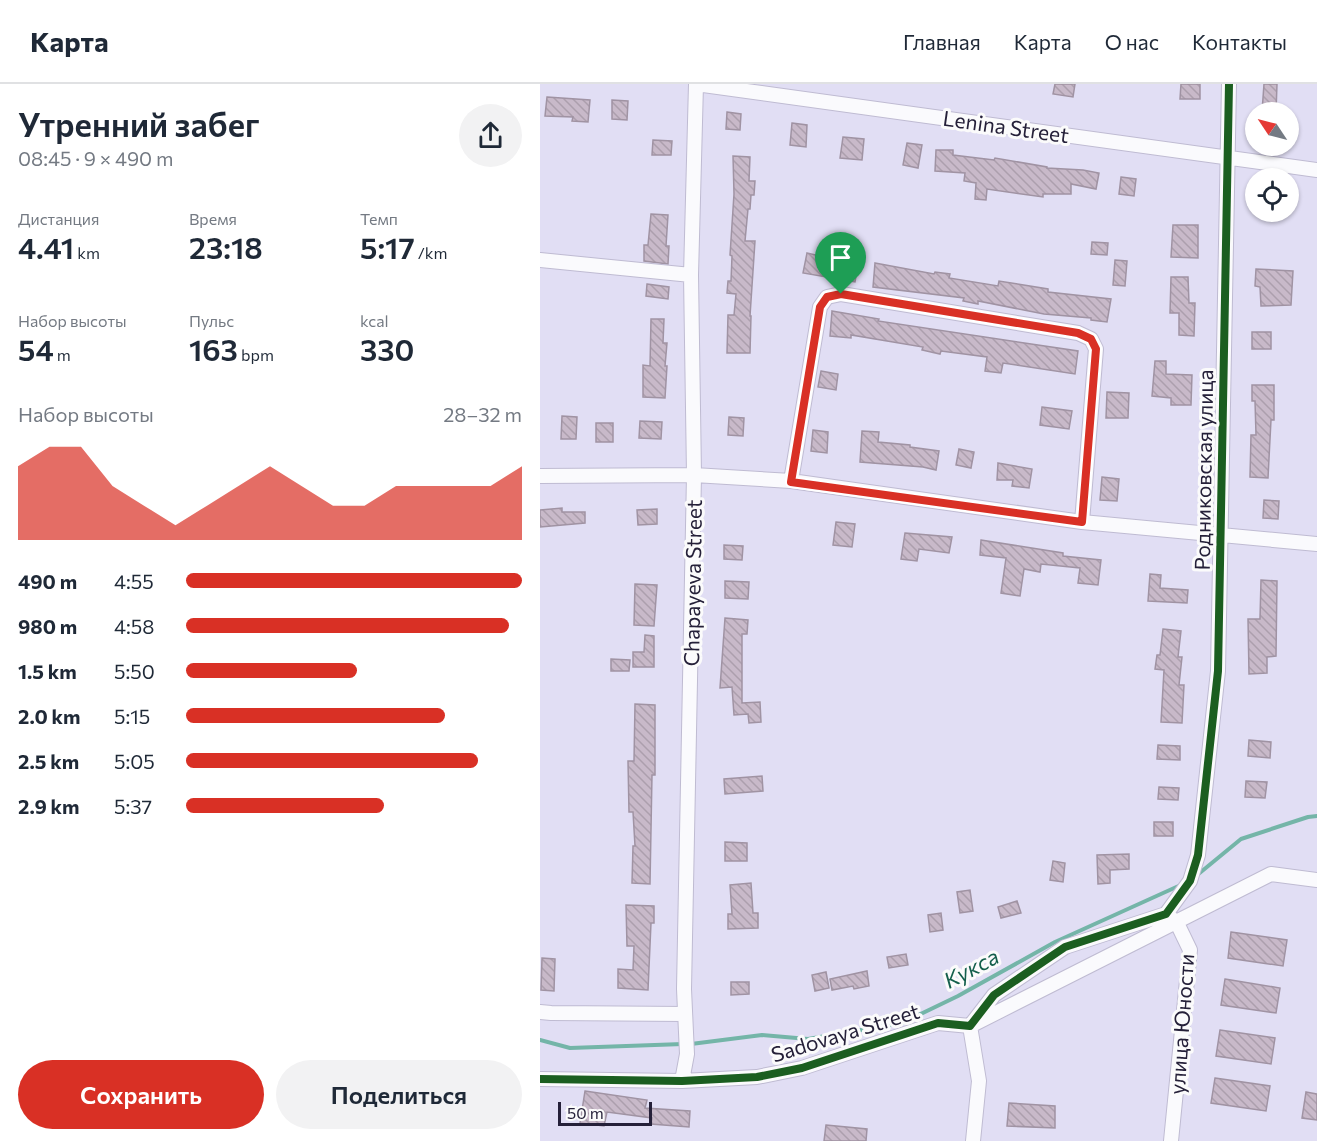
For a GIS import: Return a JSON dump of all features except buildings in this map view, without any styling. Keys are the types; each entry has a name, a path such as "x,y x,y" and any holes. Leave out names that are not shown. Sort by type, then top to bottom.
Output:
{"street":[{"name":"Lenina Street","path":"696,84 1317,170"},
{"name":"Chapayeva Street","path":"682,1081 687,1054 685,1014 693,475 691,275 696,84"},
{"name":"Родниковская улица","path":"1171,919 1190,881 1198,855 1218,671 1229,84"},
{"path":"540,260 691,275"},
{"path":"791,482 820,307 827,297 841,294 1078,333 1091,339 1096,349 1082,522"},
{"path":"540,476 693,475 791,482 1082,522 1220,537 1317,544"},
{"path":"970,1026 1171,919 1271,874 1317,880"},
{"path":"973,1141 979,1081 970,1026 994,995 1065,947 1171,919"},
{"name":"улица Юности","path":"1171,919 1190,950 1171,1141"},
{"path":"540,1011 685,1014"},
{"name":"Sadovaya Street","path":"540,1079 682,1081 757,1077 802,1068 938,1023 970,1026"}],"waterway":[{"name":"Кукса","path":"1196,876 1241,839 1317,816"},
{"name":"Кукса","path":"691,1044 762,1035 808,1039 902,1023 958,996 1055,942 1183,884"},
{"name":"Кукса","path":"540,1040 570,1048 683,1044"}],"cycle path":[{"path":"540,1079 682,1081 757,1077 802,1068 938,1023 970,1026 994,995 1065,947 1166,914 1190,881 1198,855 1218,671 1229,84"}],"route":[{"path":"841,294 1078,333 1091,339 1096,349 1082,522 791,482 820,307 827,297 841,294"}]}
